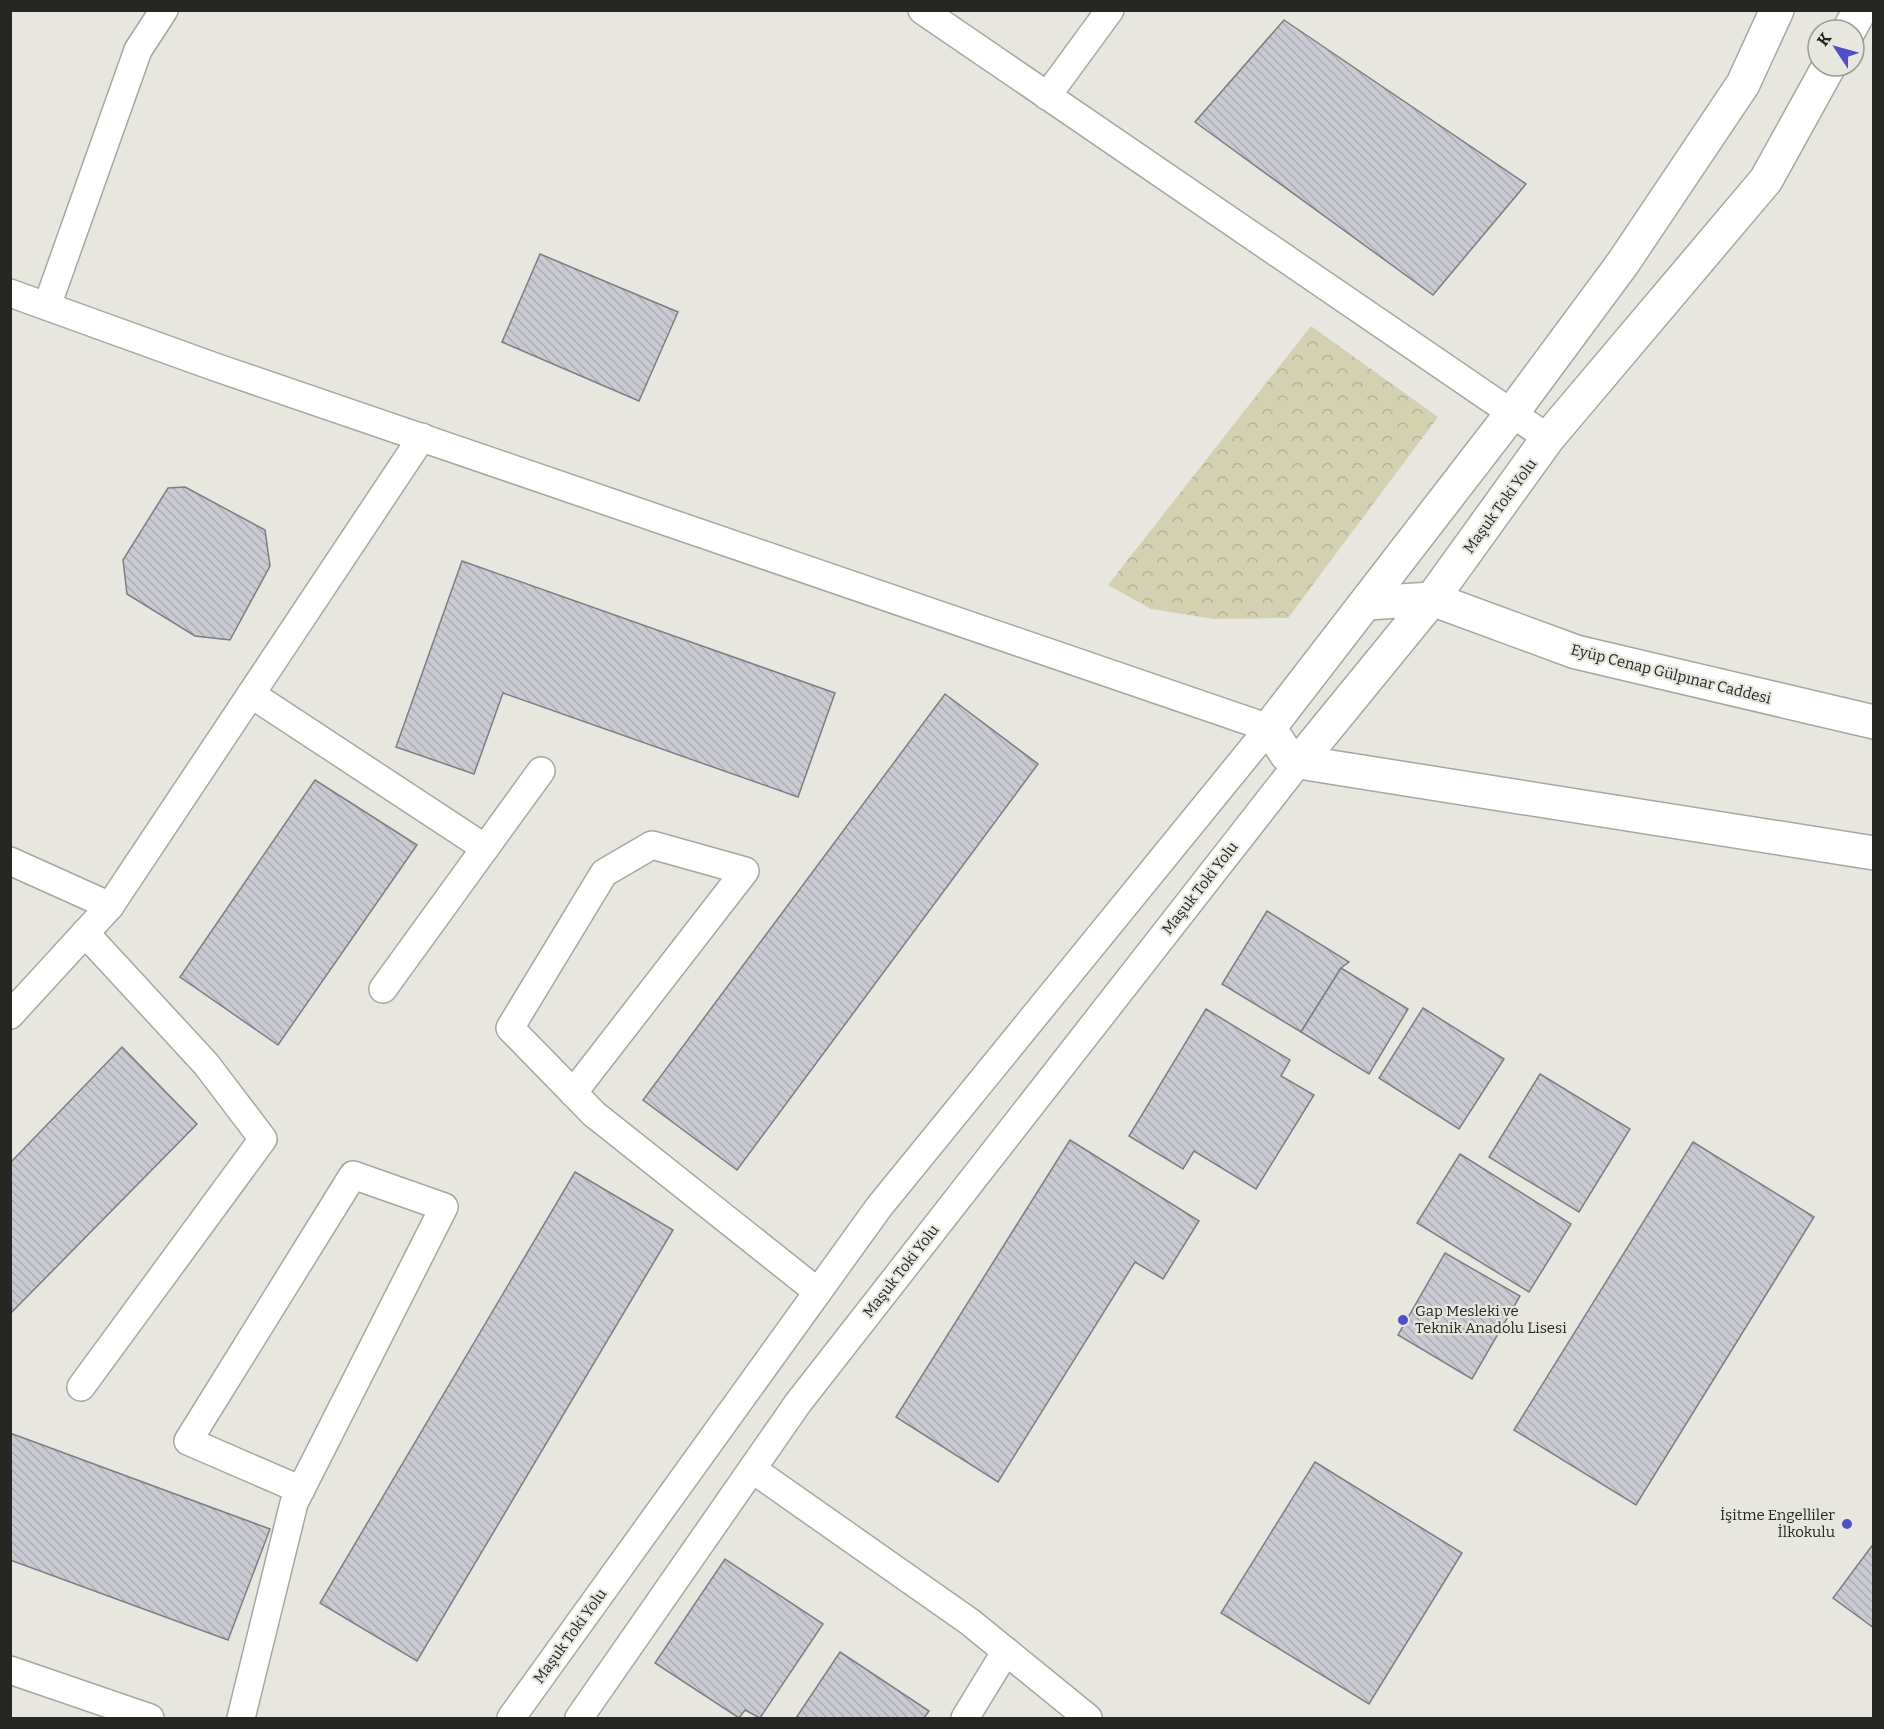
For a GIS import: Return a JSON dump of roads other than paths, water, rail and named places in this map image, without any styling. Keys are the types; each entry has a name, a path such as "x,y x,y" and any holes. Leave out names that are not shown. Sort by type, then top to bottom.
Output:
{"main road":[{"path":"1777,10 1736,94 1623,263 1512,413 1269,728 1287,755 1299,762 1874,853"},
{"name":"Maşuk Toki Yolu","path":"1299,762 1432,599 1548,438 1766,180 1822,78"},
{"name":"Eyüp Cenap Gülpınar Caddesi","path":"1367,603 1432,599 1576,652 1874,722"}],"street":[{"path":"922,10 1548,438"},
{"path":"1047,96 1110,10"},
{"path":"47,306 138,50 157,13"},
{"path":"10,292 215,367 1269,728"},
{"path":"10,1015 110,906 422,437"},
{"path":"251,694 485,848"},
{"name":"Maşuk Toki Yolu","path":"511,1719 879,1207 1269,728"},
{"name":"Maşuk Toki Yolu","path":"579,1719 798,1403 1299,762"},
{"path":"383,989 542,771"},
{"path":"573,1093 745,871 652,845 604,873 510,1028 573,1093 594,1114 818,1292"},
{"path":"10,861 110,906"},
{"path":"81,1387 263,1139 206,1064 85,933"},
{"path":"241,1719 294,1503 444,1207 353,1175 188,1441 300,1490"},
{"path":"752,1469 970,1622 1088,1719"},
{"path":"965,1719 1006,1651"},
{"path":"10,1670 150,1719"}],"place":[{"name":"Gap Mesleki ve Teknik Anadolu Lisesi","path":"1403,1320"},
{"name":"İşitme Engelliler İlkokulu","path":"1847,1524"}]}
